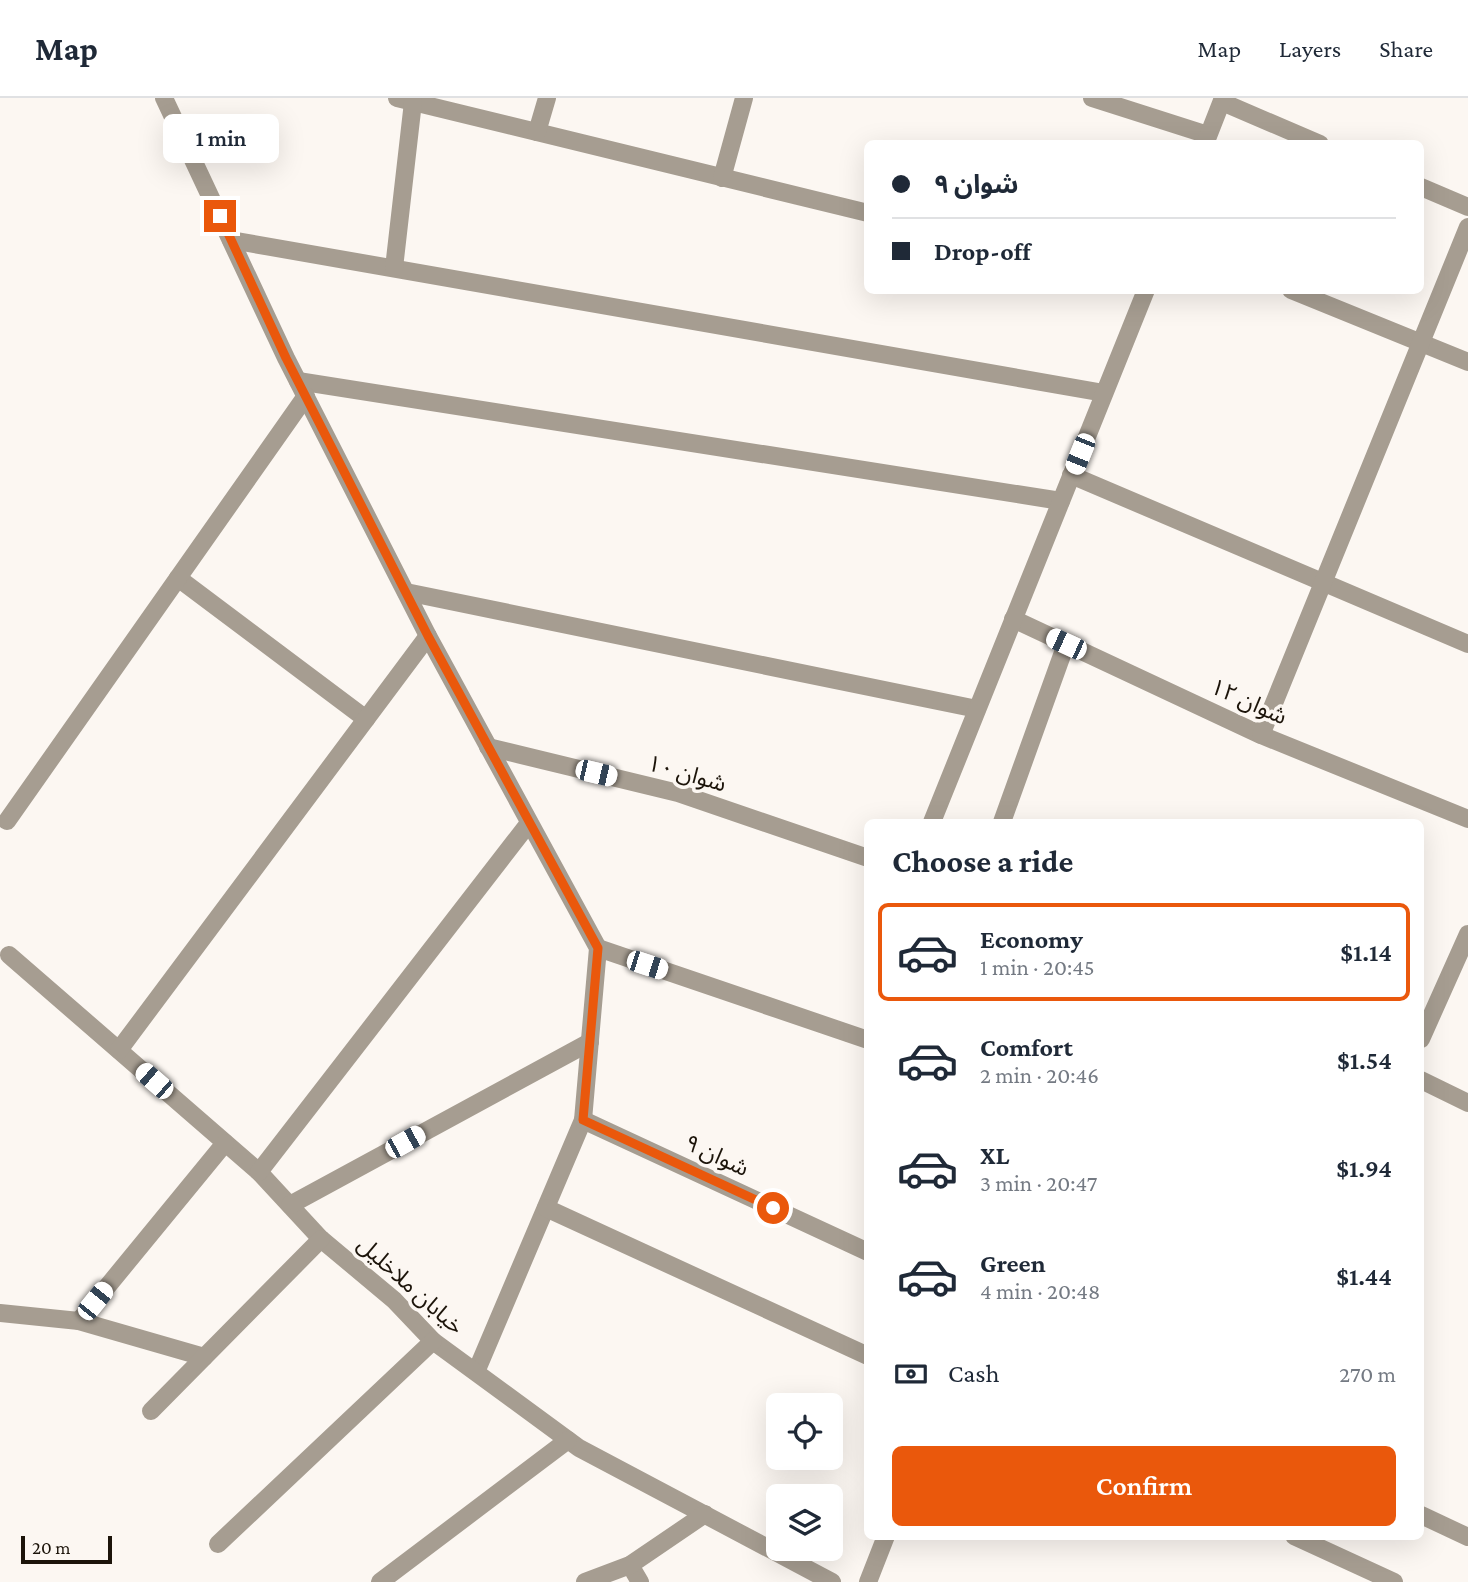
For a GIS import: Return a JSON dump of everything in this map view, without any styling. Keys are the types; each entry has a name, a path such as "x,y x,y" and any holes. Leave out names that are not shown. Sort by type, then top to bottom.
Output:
{"street":[{"path":"164,98 302,388 428,636 598,948 583,1120 476,1372"},
{"path":"537,132 547,98"},
{"path":"722,178 744,98"},
{"path":"1092,98 1206,139 1223,100 1311,140"},
{"path":"394,268 405,100 864,213"},
{"path":"1424,188 1468,207"},
{"path":"1261,735 1468,228"},
{"path":"231,240 1104,393"},
{"path":"933,819 1144,294"},
{"path":"1301,294 1468,362"},
{"path":"302,388 1061,501"},
{"path":"6,821 178,578 302,388"},
{"path":"1071,475 1468,644"},
{"path":"178,578 366,719"},
{"path":"406,592 977,709"},
{"name":"شوان ۱۲","path":"1013,620 1261,735 1468,818"},
{"path":"119,1049 428,636"},
{"path":"1003,819 1066,644"},
{"name":"شوان ۱۰","path":"488,747 678,793 864,857"},
{"path":"259,1172 529,823"},
{"path":"1424,1032 1468,934"},
{"path":"598,948 864,1039"},
{"name":"خیابان ملاخلیل","path":"9,955 259,1172 321,1239 394,1300 433,1340 579,1448 832,1582"},
{"path":"290,1205 590,1042"},
{"path":"1424,1081 1468,1103"},
{"name":"شوان ۹","path":"583,1120 864,1250"},
{"path":"79,1321 226,1143"},
{"path":"546,1208 864,1354"},
{"path":"151,1411 321,1239"},
{"path":"0,1313 79,1321 204,1357"},
{"path":"218,1544 433,1340"},
{"path":"380,1582 568,1440"},
{"path":"585,1582 630,1565 705,1514"},
{"path":"1424,1517 1468,1537"},
{"path":"868,1582 884,1540"},
{"path":"1303,1540 1394,1582"},
{"path":"630,1565 640,1582"}],"route":[{"path":"220,216 286,358 428,636 598,948 583,1120 773,1208"}]}
